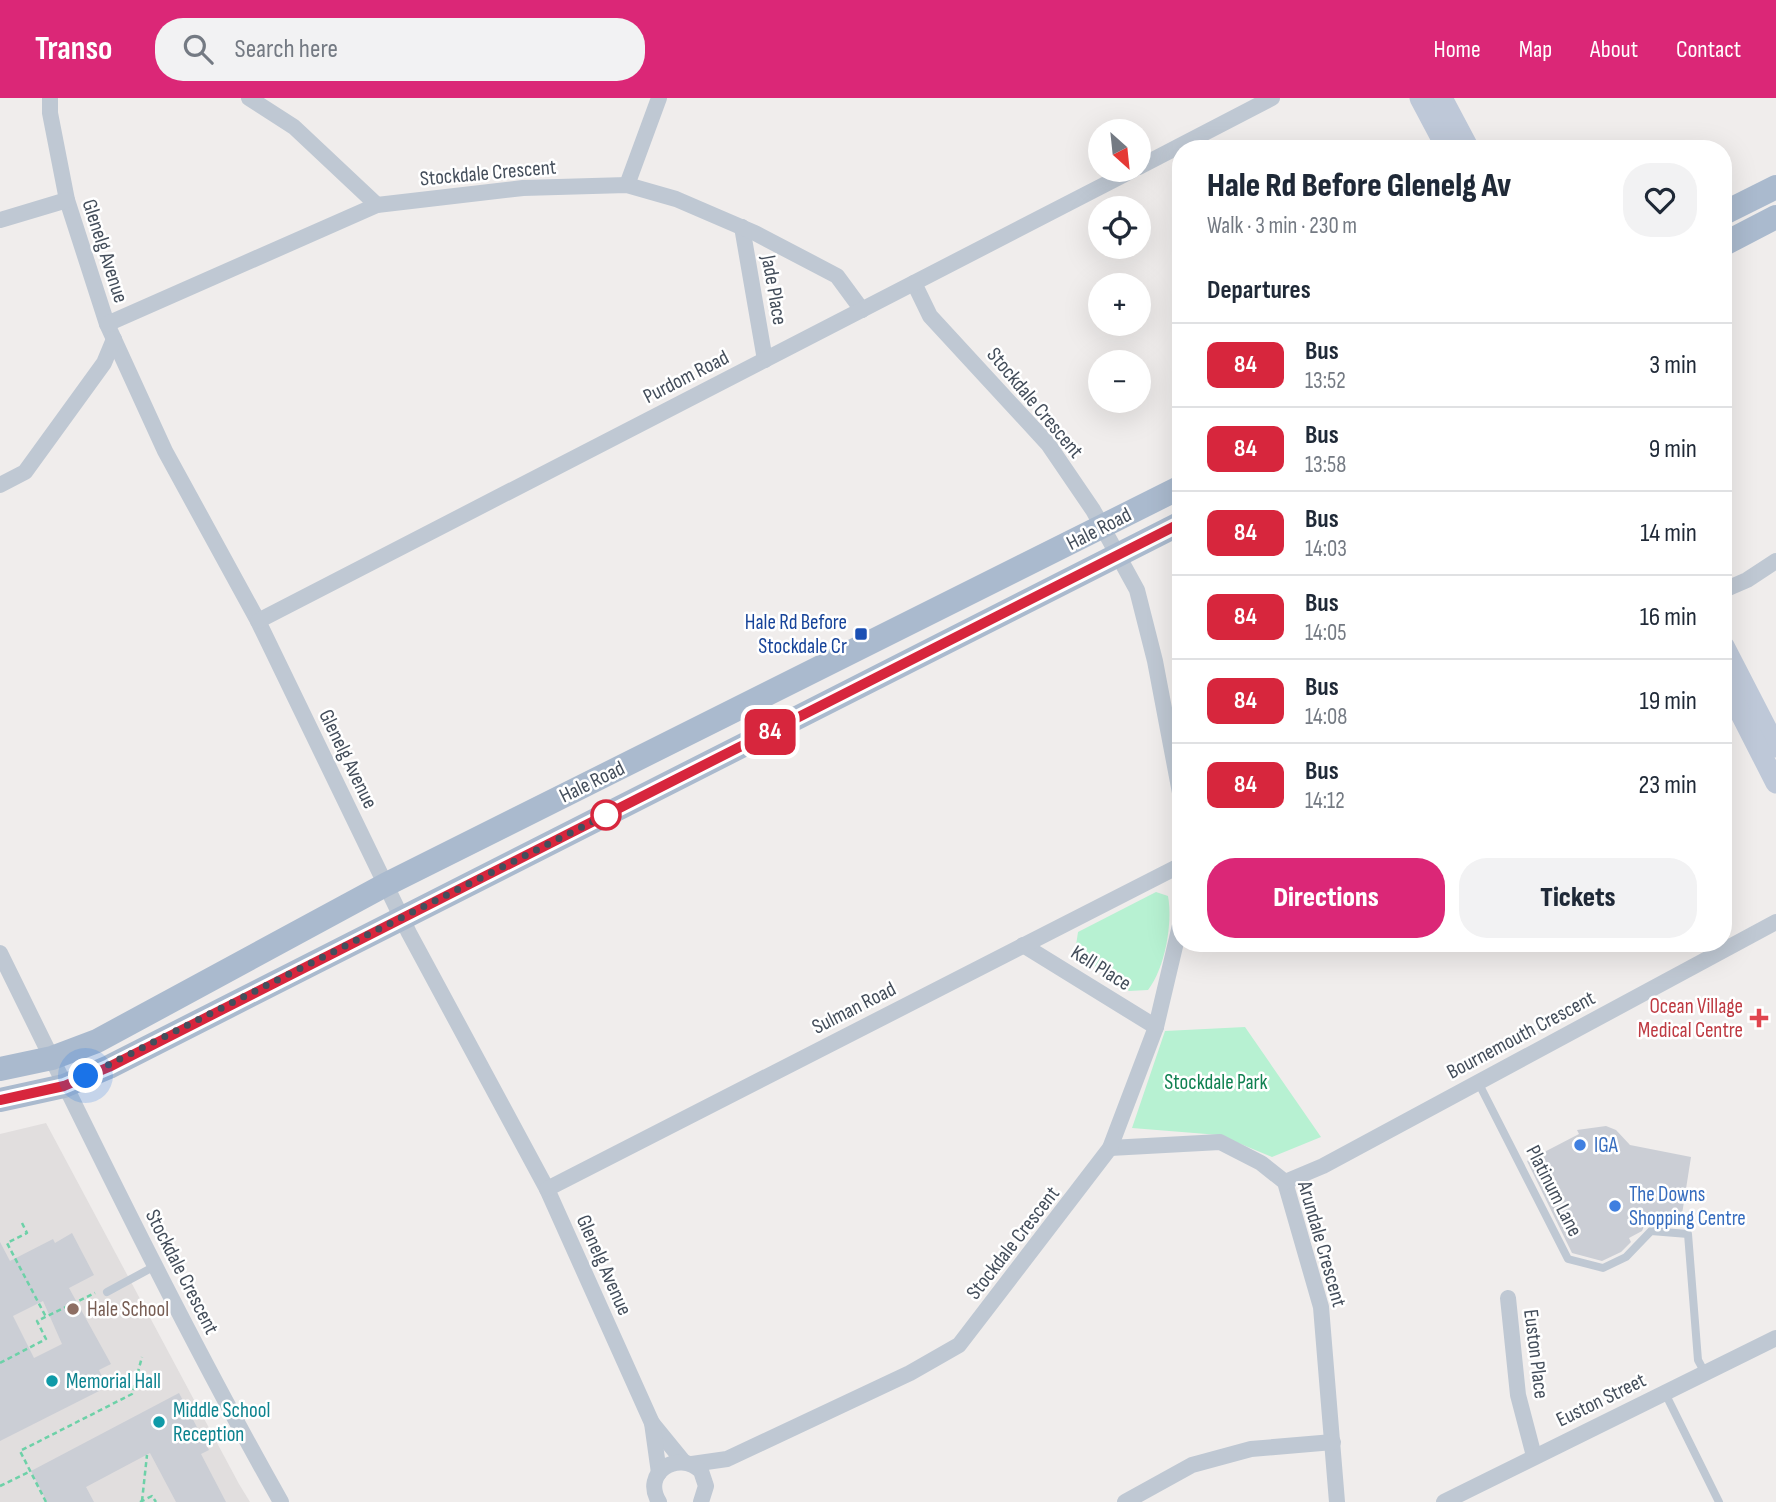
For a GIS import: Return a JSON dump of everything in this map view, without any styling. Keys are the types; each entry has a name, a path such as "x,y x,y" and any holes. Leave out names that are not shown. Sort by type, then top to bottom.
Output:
{"main road":[{"path":"1420,98 1442,140"},
{"path":"1442,98 1464,140"},
{"path":"1732,210 1776,187"},
{"path":"1732,241 1776,217"},
{"name":"Hale Road","path":"0,1069 52,1058 97,1041 385,885 1172,492"},
{"name":"Hale Road","path":"0,1100 64,1086 109,1067 1172,528"},
{"path":"1732,662 1776,747"},
{"path":"1732,697 1776,783"}],"street":[{"name":"Glenelg Avenue","path":"50,98 67,200 110,331 165,452 258,621 402,919 547,1189 652,1423 659,1473 654,1488 658,1501"},
{"path":"249,98 294,127 377,205"},
{"path":"627,185 659,98"},
{"path":"1191,140 1272,98"},
{"path":"1152,160 1172,150"},
{"name":"Purdom Road","path":"258,621 1110,182"},
{"name":"Stockdale Crescent","path":"110,331 377,205 523,188 627,185 676,199 742,227 837,276 862,310"},
{"path":"0,220 67,200"},
{"name":"Jade Place","path":"742,227 765,360"},
{"name":"Stockdale Crescent","path":"914,283 930,316 1048,444 1102,528 1137,590 1155,661 1172,751"},
{"path":"0,485 24,472 104,363 110,331"},
{"path":"1732,587 1748,580 1776,561"},
{"name":"Sulman Road","path":"547,1189 1172,870"},
{"name":"Bournemouth Crescent","path":"1732,946 1776,922"},
{"name":"Kell Place","path":"1023,945 1156,1027"},
{"name":"Stockdale Crescent","path":"705,1481 727,1459 910,1373 960,1345 1110,1149 1156,1027 1174,952"},
{"name":"Bournemouth Crescent","path":"1285,1182 1323,1166 1720,952"},
{"name":"Stockdale Crescent","path":"0,953 64,1086 224,1402 281,1502"},
{"name":"Arundale Crescent","path":"1110,1149 1220,1142 1261,1163 1285,1182 1321,1307 1337,1502"},
{"name":"Euston Place","path":"1508,1298 1518,1395 1534,1456"},
{"name":"Euston Street","path":"1444,1502 1776,1338"},
{"name":"Glenelg Avenue","path":"652,1423 687,1462 701,1471 705,1481"},
{"path":"1125,1502 1192,1465 1251,1449 1333,1442"},
{"name":"Stockdale Crescent","path":"687,1462 727,1459"},
{"path":"659,1473 671,1462 687,1462"},
{"path":"703,1501 705,1481"}],"lane":[{"name":"Platinum Lane","path":"1478,1082 1568,1259 1603,1268 1626,1256 1651,1231 1688,1234 1698,1360 1705,1373"},
{"path":"106,1290 155,1266"},
{"path":"1664,1393 1719,1502"}],"path":[{"path":"22,1223 27,1233 7,1243 46,1317"},
{"path":"0,1363 46,1339 37,1321 106,1290"},
{"path":"46,1502 20,1451 132,1394 142,1357"},
{"path":"141,1501 147,1455"},
{"path":"0,1486 30,1472"},
{"path":"141,1501 152,1496 156,1502"}],"shaded area":[{"name":"Hale School","path":"46,1123 250,1502 0,1502 0,1134"}],"green space":[{"path":"1156,892 1168,896 1168,932 1163,958 1148,990 1129,991 1075,952 1078,932"},
{"name":"Stockdale Park","path":"1245,1027 1321,1137 1272,1157 1219,1135 1132,1128 1165,1031"}],"building":[{"name":"The Downs Shopping Centre","path":"1606,1126 1616,1130 1630,1145 1691,1157 1680,1227 1646,1222 1642,1231 1629,1238 1631,1242 1621,1252 1602,1261 1572,1253 1527,1161 1579,1134 1577,1130"},
{"path":"72,1233 94,1275 69,1288 111,1364 99,1370 107,1387 0,1441 0,1242 10,1261 53,1239 55,1243","holes":["43,1301 62,1344 34,1358 13,1316"]},
{"name":"Middle School Reception","path":"179,1393 209,1450 201,1454 226,1502 176,1502 150,1453 86,1487 94,1502 47,1502 31,1471"}],"bus line":[{"name":"84","path":"0,1100 64,1086 109,1067 1172,528"}],"place":[{"name":"Hale Rd Before Stockdale Cr","path":"861,634"},
{"name":"Ocean Village Medical Centre","path":"1759,1018"},
{"name":"IGA","path":"1580,1145"},
{"name":"The Downs Shopping Centre","path":"1615,1206"},
{"name":"Hale School","path":"73,1309"},
{"name":"Memorial Hall","path":"52,1381"},
{"name":"Middle School Reception","path":"159,1422"}],"route":[{"path":"86,1076 109,1067 606,815"}]}
